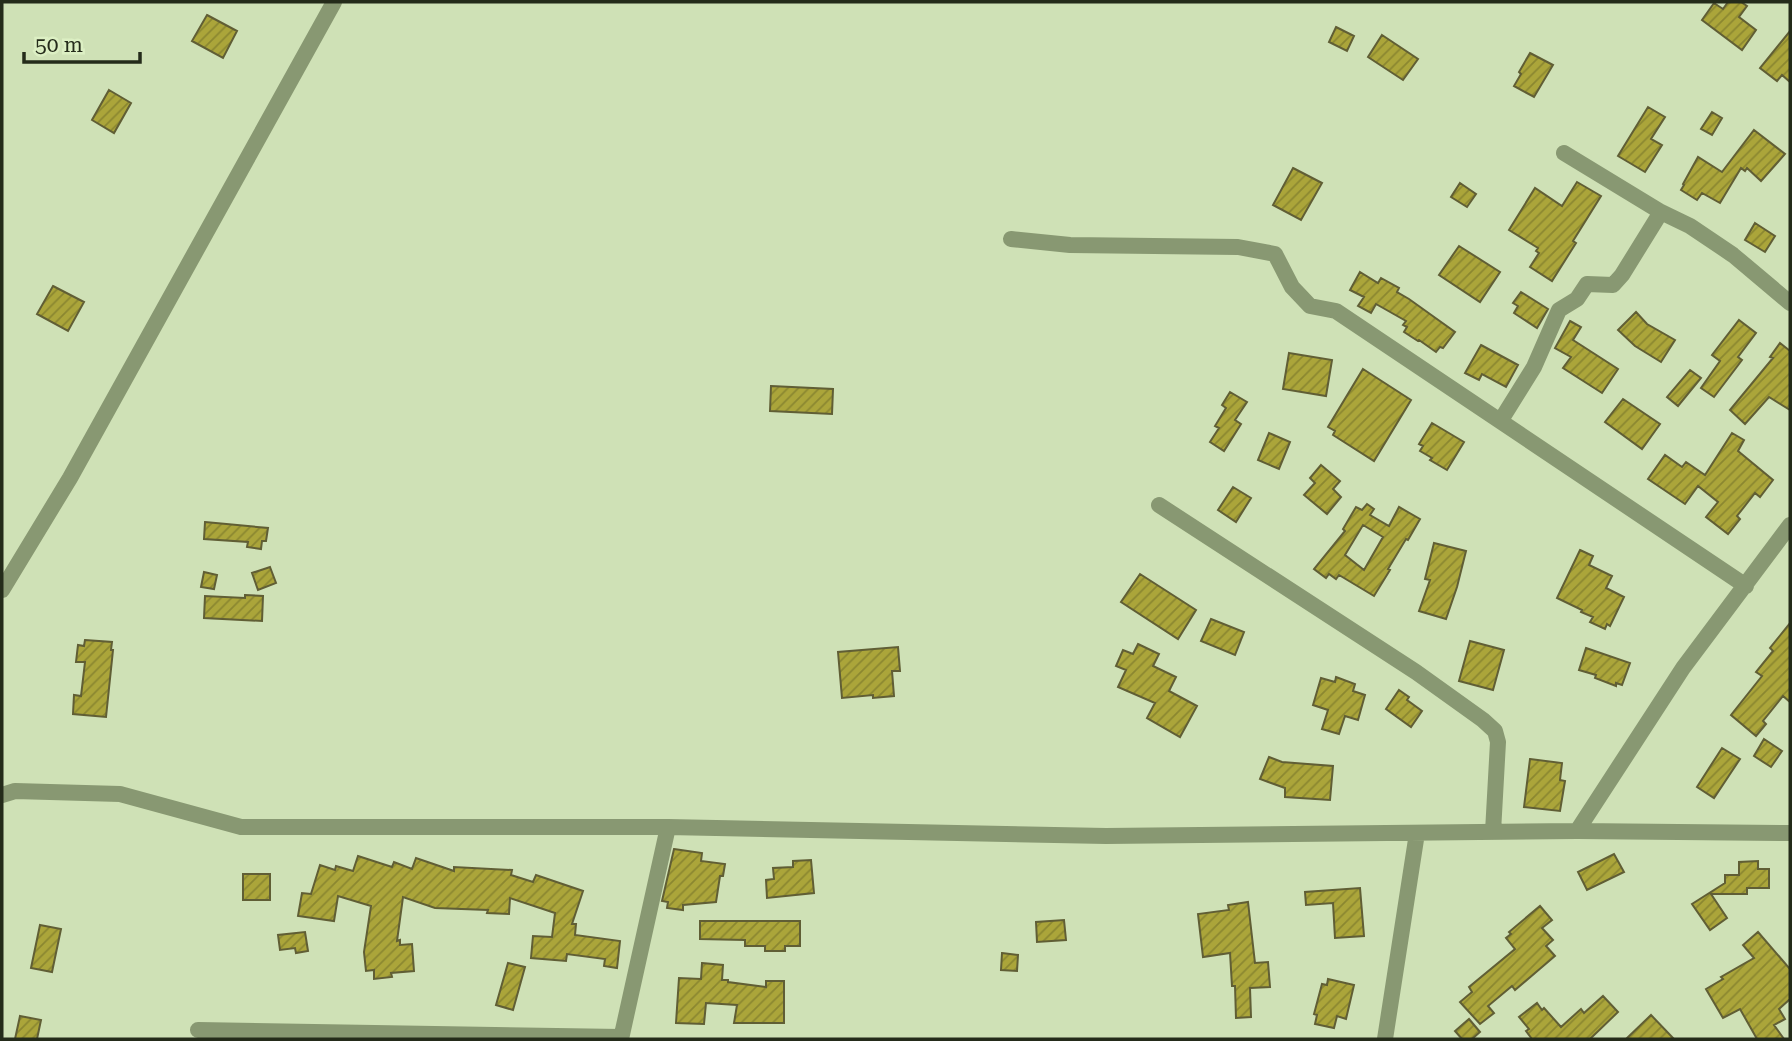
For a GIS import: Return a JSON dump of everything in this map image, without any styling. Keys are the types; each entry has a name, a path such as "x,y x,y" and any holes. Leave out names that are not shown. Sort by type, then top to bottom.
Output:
{"street":[{"path":"2,590 70,478 334,2"},
{"path":"1564,153 1661,212 1690,226 1723,248 1790,303"},
{"path":"1501,420 1534,367 1559,310 1577,299 1587,284 1613,285 1661,212"},
{"path":"1011,239 1070,245 1238,247 1275,254 1292,287 1310,306 1336,311 1746,586"},
{"path":"1159,505 1416,671 1495,731 1498,742 1493,832"},
{"path":"1577,831 1683,668 1790,525"},
{"path":"2,795 15,791 120,794 241,827 668,827 1106,836 1577,831 1790,833"},
{"path":"198,1030 621,1038 668,827"},
{"path":"1385,1039 1418,833"}],"building":[{"path":"1728,2 1741,2 1747,6 1739,17 1756,30 1742,50 1702,20 1714,3 1723,9"},
{"path":"207,15 237,31 223,58 192,41"},
{"path":"1336,27 1354,36 1347,51 1329,42"},
{"path":"1790,31 1790,82 1782,75 1777,81 1760,68"},
{"path":"1382,35 1418,59 1403,80 1368,57"},
{"path":"1530,53 1553,65 1534,97 1514,86"},
{"path":"109,90 131,103 114,133 92,120"},
{"path":"1648,107 1665,117 1651,139 1662,145 1645,172 1618,156"},
{"path":"1712,112 1722,118 1712,135 1701,129"},
{"path":"1754,130 1785,154 1761,181 1747,168 1745,171 1741,168 1720,203 1702,193 1697,200 1681,190 1698,157 1722,172"},
{"path":"1293,168 1322,183 1301,220 1273,205"},
{"path":"1577,182 1601,196 1552,281 1530,267 1539,253 1536,251 1538,248 1509,230 1535,188 1562,206"},
{"path":"1460,183 1476,194 1467,207 1451,197"},
{"path":"1755,223 1775,236 1765,252 1745,240"},
{"path":"1459,246 1500,272 1480,302 1439,275"},
{"path":"1360,272 1378,283 1381,278 1399,288 1397,292 1455,332 1443,348 1440,347 1436,352 1404,332 1407,327 1403,325 1406,321 1376,304 1371,313 1358,306 1364,297 1350,290"},
{"path":"53,286 84,302 68,331 37,314"},
{"path":"1521,292 1548,309 1537,328 1514,313 1518,306 1513,303"},
{"path":"1636,312 1647,324 1675,340 1661,362 1635,346 1618,330"},
{"path":"1739,320 1756,333 1738,357 1742,360 1714,397 1701,388 1720,361 1712,355"},
{"path":"1570,321 1581,327 1573,340 1618,369 1602,393 1563,368 1571,357 1555,348"},
{"path":"1780,343 1790,351 1790,410 1769,397 1745,424 1730,410 1773,358 1770,357"},
{"path":"1481,345 1518,365 1506,387 1482,374 1479,380 1465,373"},
{"path":"1289,353 1332,360 1326,396 1283,389"},
{"path":"1363,369 1411,400 1374,461 1333,435 1335,431 1328,427"},
{"path":"1690,370 1701,378 1678,406 1667,397"},
{"path":"771,386 833,389 832,414 770,411"},
{"path":"1230,392 1247,402 1235,420 1241,424 1224,451 1210,442 1219,428 1215,426 1226,408 1222,405"},
{"path":"1623,399 1660,424 1642,449 1605,422"},
{"path":"1432,423 1464,442 1447,470 1420,451 1423,446 1419,444"},
{"path":"1269,433 1290,442 1279,469 1258,460"},
{"path":"1732,433 1744,440 1738,451 1773,480 1760,497 1755,493 1737,516 1740,519 1728,534 1706,517 1718,502 1698,486 1685,504 1648,479 1665,455 1682,467 1686,462 1705,475"},
{"path":"1321,465 1340,481 1333,489 1341,497 1327,514 1304,495 1315,483 1310,478"},
{"path":"1233,487 1251,498 1236,522 1218,510"},
{"path":"1367,504 1374,509 1370,515 1389,526 1399,507 1420,519 1374,596 1339,575 1336,579 1329,574 1326,578 1314,569 1345,531 1343,529 1356,507 1362,510","holes":["1363,525 1383,537 1364,570 1345,555"]},
{"path":"205,522 268,528 266,541 262,541 261,549 247,547 248,542 204,539"},
{"path":"1434,543 1466,551 1446,619 1419,611 1430,580 1425,579"},
{"path":"1580,550 1593,556 1589,565 1612,576 1606,588 1624,597 1610,626 1607,624 1605,629 1590,622 1593,617 1557,598"},
{"path":"270,567 276,583 258,590 252,573"},
{"path":"204,572 217,575 214,589 201,587"},
{"path":"1140,574 1196,610 1178,639 1121,602"},
{"path":"245,595 263,596 262,621 204,618 205,596 245,598"},
{"path":"1211,619 1244,632 1235,655 1201,641"},
{"path":"1790,623 1790,702 1783,696 1763,721 1766,724 1756,736 1731,715 1762,676 1756,672 1773,651 1770,648"},
{"path":"85,640 112,642 106,717 73,714 74,695 81,696 85,662 76,662 78,645 84,646"},
{"path":"1470,641 1504,650 1493,690 1459,681"},
{"path":"1138,644 1159,654 1153,666 1176,677 1169,691 1197,706 1180,737 1147,718 1155,703 1118,687 1126,670 1116,666 1123,650 1133,654"},
{"path":"898,647 900,671 892,671 894,696 842,698 838,652"},
{"path":"1586,648 1630,663 1622,685 1616,683 1616,686 1595,678 1596,675 1579,670"},
{"path":"1336,677 1355,684 1353,691 1365,695 1358,720 1345,716 1339,734 1322,729 1328,710 1313,705 1321,678 1335,682"},
{"path":"1399,690 1422,711 1411,727 1386,709"},
{"path":"1764,739 1782,751 1771,767 1754,756"},
{"path":"1722,748 1740,759 1714,798 1697,787"},
{"path":"1269,757 1282,762 1333,766 1330,800 1285,797 1285,788 1260,779"},
{"path":"1530,759 1562,763 1560,780 1565,781 1560,811 1524,807"},
{"path":"674,849 702,853 701,861 725,864 716,902 683,905 683,910 667,908 668,902 662,901"},
{"path":"1614,854 1624,872 1587,890 1578,872"},
{"path":"358,856 392,867 394,862 412,869 416,858 454,871 454,867 512,870 511,875 533,882 536,875 583,891 572,924 576,924 575,935 620,941 617,968 604,966 605,959 567,954 566,961 531,958 533,936 552,937 555,913 510,898 509,914 487,913 488,910 435,908 403,897 397,941 400,940 400,945 412,944 414,971 391,973 392,977 374,979 374,970 366,971 364,952 371,906 338,896 334,921 298,916 302,893 311,894 320,865 335,870 336,866 353,871"},
{"path":"811,860 814,893 767,898 766,880 774,879 773,868 793,867 793,861"},
{"path":"1758,861 1758,869 1769,869 1769,888 1747,888 1747,894 1711,894 1727,918 1710,930 1692,904 1725,883 1725,875 1739,875 1739,862"},
{"path":"243,874 270,874 270,900 243,900"},
{"path":"1360,888 1364,936 1335,938 1333,903 1306,905 1305,892"},
{"path":"1248,902 1255,963 1268,962 1270,987 1250,988 1251,1017 1236,1018 1230,953 1203,957 1198,914 1229,910 1228,905"},
{"path":"1540,906 1552,920 1542,928 1553,940 1546,946 1555,956 1515,990 1512,986 1488,1006 1494,1013 1480,1024 1460,1002 1472,992 1469,987 1515,949 1506,938 1511,934 1509,932"},
{"path":"1064,920 1066,940 1037,942 1036,922"},
{"path":"700,921 800,921 800,946 785,946 785,951 765,951 765,946 745,946 745,940 700,939"},
{"path":"40,925 61,929 52,972 31,968"},
{"path":"305,932 308,951 296,953 295,948 280,950 278,935"},
{"path":"1758,932 1790,969 1790,999 1779,1009 1785,1019 1774,1025 1784,1039 1757,1039 1740,1009 1723,1018 1706,989 1754,958 1743,945"},
{"path":"1002,953 1018,955 1017,971 1001,970"},
{"path":"508,963 525,967 513,1010 496,1005"},
{"path":"702,963 723,965 722,980 728,982 766,987 766,981 784,981 784,1023 734,1023 737,1005 706,1003 704,1024 676,1023 679,978 701,979"},
{"path":"1328,979 1354,985 1346,1019 1337,1016 1334,1028 1315,1024 1317,1015 1314,1014 1322,984 1327,985"},
{"path":"1603,996 1618,1012 1590,1039 1532,1039 1526,1031 1529,1029 1519,1017 1537,1003 1561,1027 1581,1009 1584,1013"},
{"path":"1651,1015 1674,1039 1626,1039"},
{"path":"20,1016 41,1020 37,1039 15,1039"},
{"path":"1469,1019 1480,1032 1472,1039 1462,1039 1455,1031"}]}
